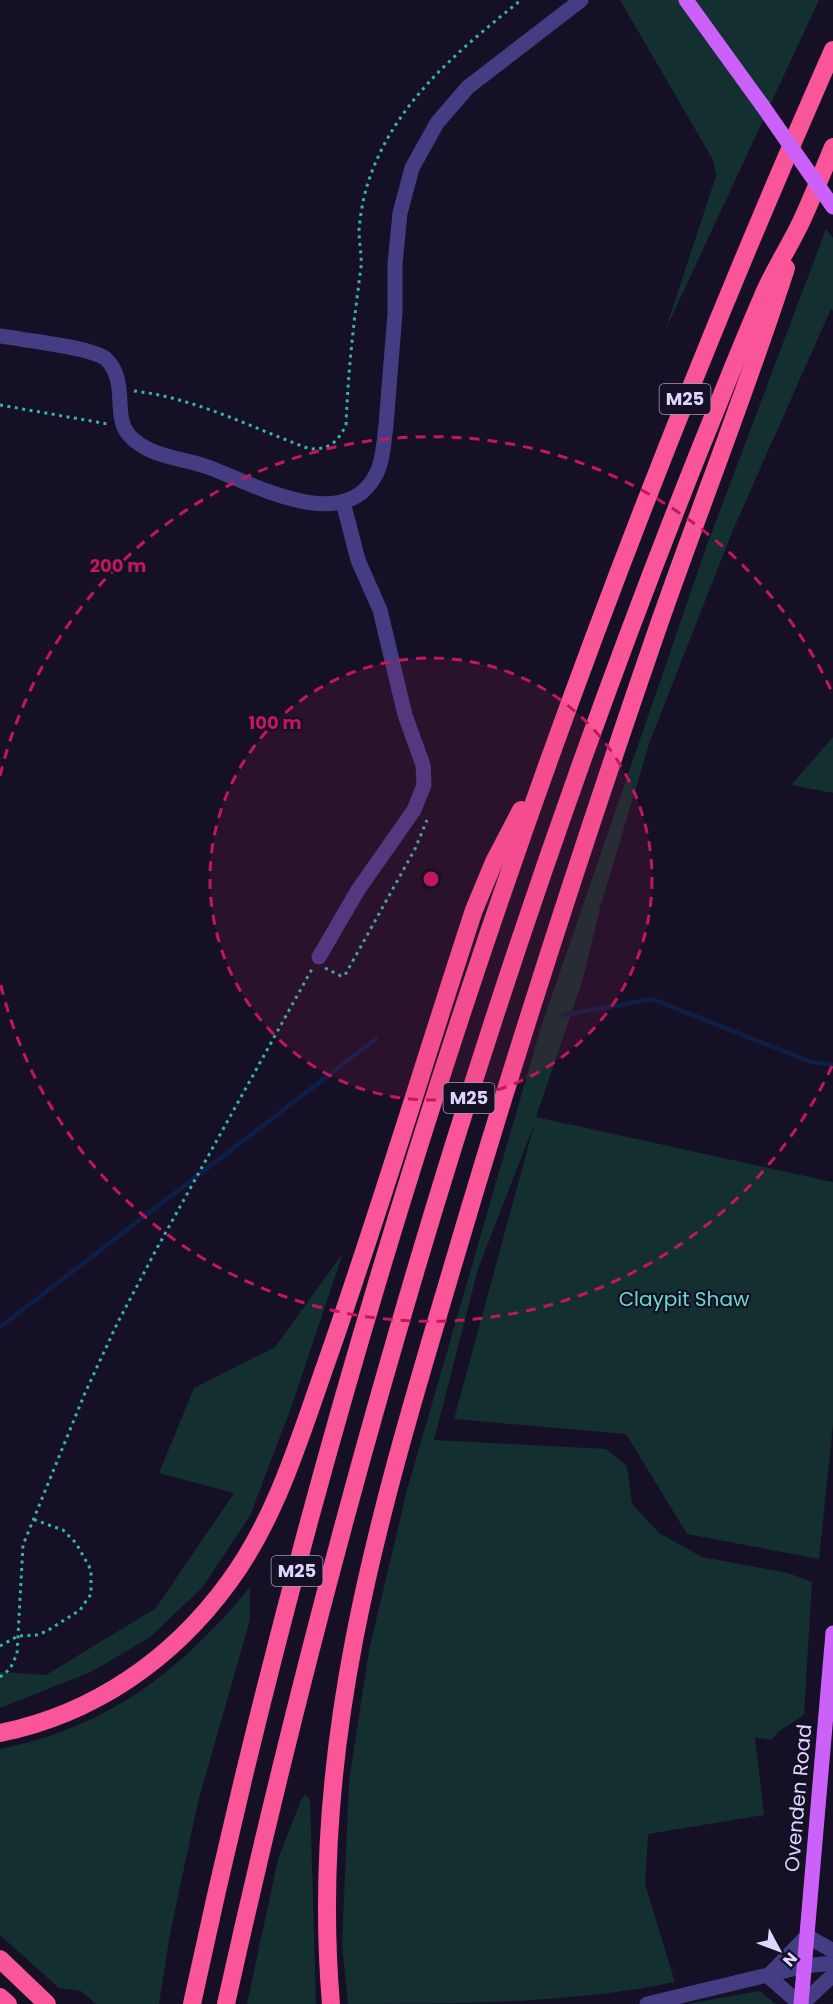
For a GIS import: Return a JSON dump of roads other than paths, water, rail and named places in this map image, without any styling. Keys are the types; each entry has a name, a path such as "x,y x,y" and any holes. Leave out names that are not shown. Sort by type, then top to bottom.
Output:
{"highway":[{"name":"M25","path":"192,2004 262,1706 348,1382 451,1047 551,754 676,422 752,236 833,50"},
{"name":"M25","path":"226,2004 283,1759 357,1476 426,1235 477,1073 576,781 664,541 764,293 802,220 833,147"},
{"name":"M25","path":"331,2004 326,1931 326,1873 334,1758 352,1643 397,1459 477,1182 565,904 680,564 764,337 802,220"},
{"name":"M25","path":"0,1733 82,1706 144,1670 198,1621 244,1560 272,1506 322,1374 474,910 494,862 551,754"},
{"path":"0,1959 47,2004"},
{"path":"0,1996 8,2004"}],"main road":[{"path":"686,0 833,207"},
{"name":"Ovenden Road","path":"801,2004 833,1633"}],"street":[{"path":"0,336 90,351 105,358 115,372 121,407 140,445 154,452 201,465 306,503 326,506 344,502 362,492 375,478 381,456 387,414 400,213 412,168 437,123 468,87 581,0"},
{"path":"319,957 358,890 414,810 423,790 423,765 405,715 380,610 358,560 344,502"},
{"path":"768,1976 807,1936 833,1951"},
{"path":"647,2004 805,1966 833,1963"},
{"path":"768,1976 801,2004 833,1975"}],"waterway":[{"path":"564,1015 652,999 811,1062 833,1065"},
{"path":"0,1327 376,1039"}],"park label":[{"name":"Claypit Shaw","path":"684,1299"}]}
